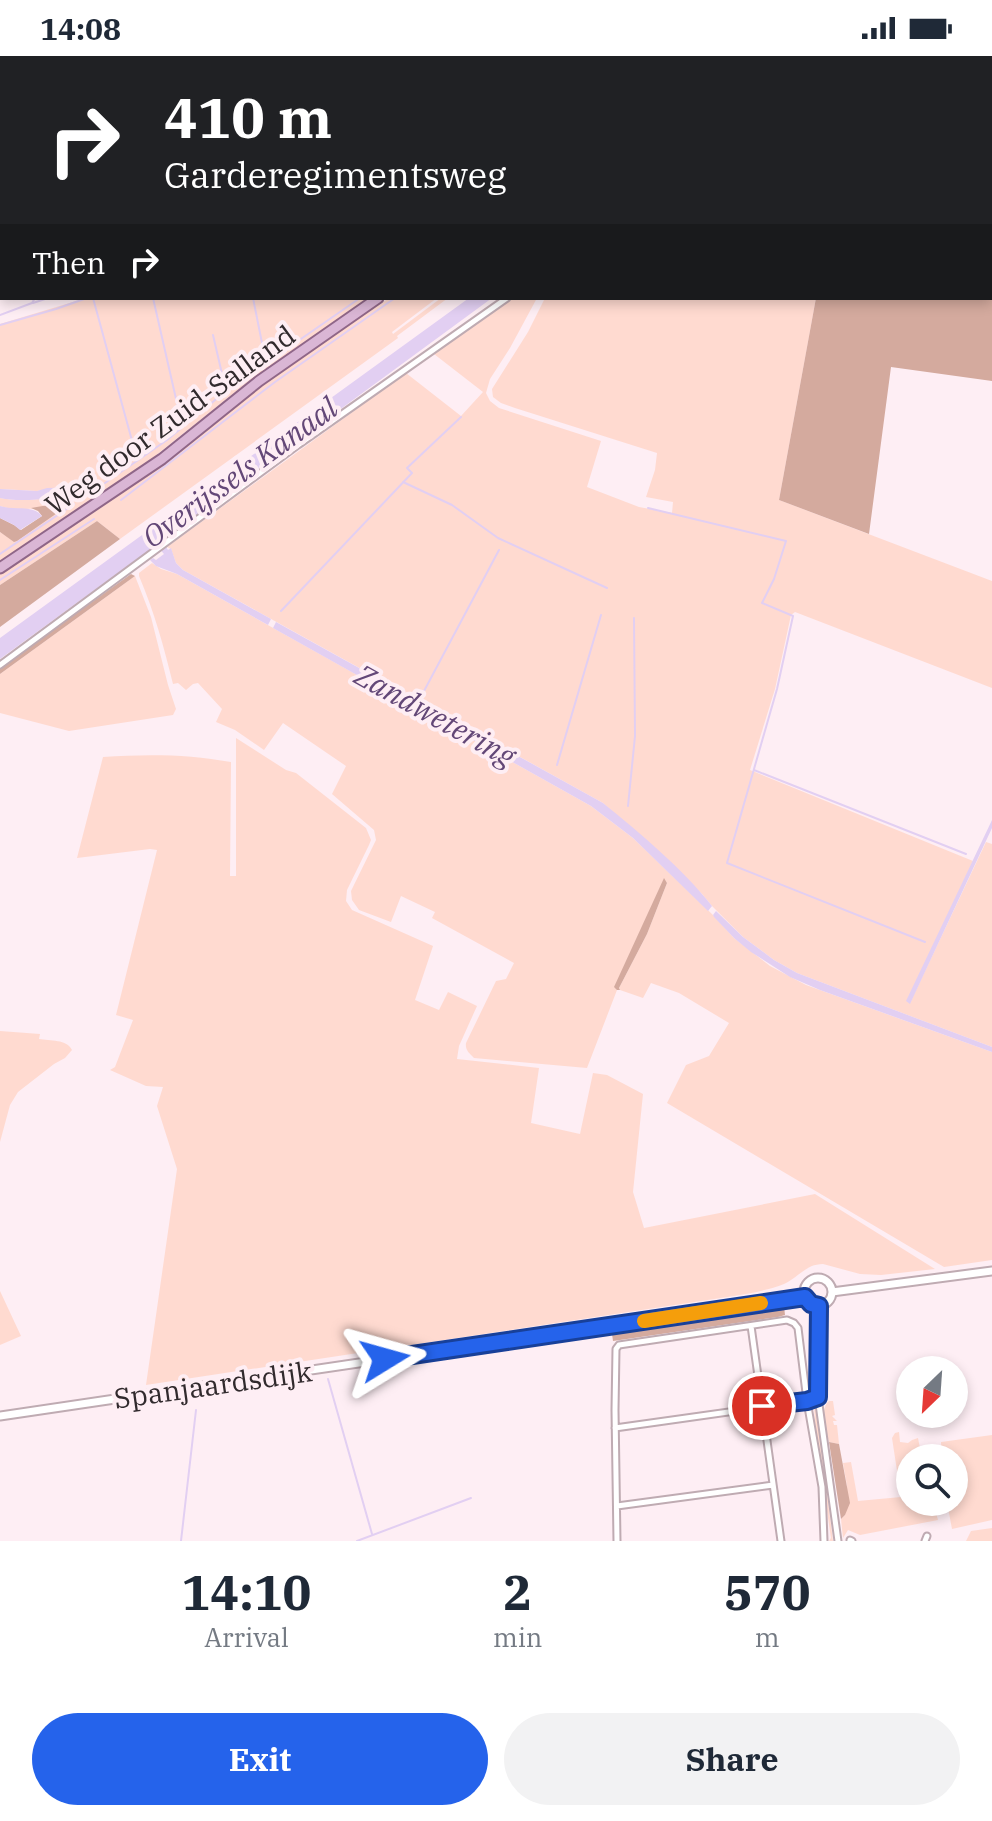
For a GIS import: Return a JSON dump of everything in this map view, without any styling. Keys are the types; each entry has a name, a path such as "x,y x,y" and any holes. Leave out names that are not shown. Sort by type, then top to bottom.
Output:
{"main road":[{"name":"Weg door Zuid-Salland","path":"0,568 162,459 259,381 376,300"}],"street":[{"path":"0,665 298,445 504,300"},
{"path":"832,1292 992,1271"},
{"path":"813,1279 824,1279 832,1292 827,1303 819,1306 811,1304 805,1297 805,1286 813,1279"},
{"name":"Spanjaardsdijk","path":"0,1416 805,1297"},
{"path":"819,1306 818,1397 838,1541"},
{"path":"617,1541 615,1428 616,1349 619,1345 787,1320 794,1323 799,1332 822,1487 824,1541"},
{"path":"751,1326 781,1541"},
{"path":"615,1428 818,1397"},
{"path":"617,1506 773,1485"}],"shaded area":[{"path":"79,300 368,300 248,382 140,468 0,562 0,532 14,541 65,502 16,509 0,506 0,498 31,500 85,492 59,487 37,491 0,489 0,324"},
{"path":"386,300 434,300 393,334 438,300 445,300 398,338 120,539 97,521 0,585 0,574 185,447 278,372"},
{"path":"507,300 536,300 490,379 486,393 490,401 499,408 601,441 587,487 639,507 672,513 673,502 646,497 657,453 515,408 493,397 492,389 544,300 816,300 779,500 992,581 992,688 795,612 791,615 775,689 750,770 973,861 907,1001 910,1003 986,842 992,844 992,1047 797,973 774,960 743,937 702,894 603,803 183,570 176,563 171,549 167,547 406,373 461,416 483,392 434,354"},
{"path":"816,300 992,300 992,381 891,367 869,534 779,500"},
{"path":"66,502 60,511 17,541 0,532 0,518 21,530 42,516 31,508"},
{"path":"97,521 120,539 0,627 0,585"},
{"path":"152,563 177,574 591,806 633,838 734,938 770,966 806,985 992,1052 992,1260 944,1267 667,1103 686,1065 709,1056 729,1023 679,993 651,983 643,998 619,988 647,934 667,883 664,879 615,986 617,990 587,1068 474,1058 467,1050 466,1043 496,981 506,979 514,963 432,918 435,912 401,896 391,922 359,910 352,900 351,891 376,840 374,830 332,794 346,766 283,723 264,750 235,730 216,722 222,709 198,683 186,690 178,683 173,684 139,576"},
{"path":"131,574 135,576 0,674 0,668"},
{"path":"135,576 151,617 176,709 173,715 69,731 0,713 0,674"},
{"path":"236,738 286,770 296,773 366,828 371,840 347,890 346,901 352,910 433,946 415,1000 439,1010 448,992 477,1006 459,1046 457,1059 539,1068 531,1123 580,1134 593,1073 607,1075 643,1094 633,1192 644,1228 815,1194 935,1269 881,1275 860,1274 823,1264 807,1268 784,1284 740,1295 146,1385 177,1169 157,1106 163,1087 146,1086 110,1070 115,1067 133,1020 116,1015 157,850 77,858 103,757 199,757 231,762 230,876 236,876"},
{"path":"664,878 667,883 647,934 620,990 617,990 614,987"},
{"path":"0,1031 40,1034 39,1039 62,1042 72,1050 18,1092 10,1105 0,1142"},
{"path":"0,1291 21,1336 0,1345"},
{"path":"784,1306 785,1315 778,1317 613,1341 612,1334"},
{"path":"829,1401 833,1401 835,1415 832,1416 837,1421 833,1421 837,1425 839,1444 829,1442 826,1431 824,1414"},
{"path":"814,1406 817,1414 833,1541 829,1541"},
{"path":"899,1432 900,1442 908,1443 918,1438 919,1444 896,1444 896,1464 892,1438"},
{"path":"992,1435 992,1520 952,1529 950,1516 968,1516 968,1444 941,1442"},
{"path":"829,1442 839,1444 850,1503 841,1519"},
{"path":"851,1462 858,1501 896,1497 896,1516 937,1516 938,1520 860,1535 848,1530 843,1538 841,1519 845,1515 847,1486 843,1463"},
{"path":"992,1528 992,1541 966,1541 971,1531"}],"water":[{"name":"Overijssels Kanaal","path":"466,300 489,300 162,540 168,550 171,548 176,563 183,570 271,619 268,625 177,574 156,566 150,560 164,554 156,545 0,659 0,638"},
{"path":"0,489 37,491 85,489 82,496 28,500 0,498"},
{"path":"0,506 33,510 42,516 20,530 0,518"},
{"name":"Zandwetering","path":"276,622 603,803 675,865 712,906 708,911 633,838 591,806 273,628"},
{"path":"992,820 992,828 910,1004 906,1001"},
{"path":"716,911 743,937 797,973 992,1047 992,1052 790,977 734,938 714,917"}],"waterway":[{"path":"0,315 34,300"},
{"path":"33,303 42,300"},
{"path":"0,325 81,300"},
{"path":"94,300 137,459"},
{"path":"153,300 182,425"},
{"path":"253,300 266,363"},
{"path":"105,483 167,440 226,391 357,300"},
{"path":"121,500 275,382 392,300"},
{"path":"213,335 226,391"},
{"path":"281,611 412,473 407,468 461,417"},
{"path":"403,482 452,505 498,538 607,588"},
{"path":"0,554 74,504"},
{"path":"648,508 786,541 774,579 762,603 793,616 777,689 727,863 925,942"},
{"path":"0,580 94,519"},
{"name":"Zandwetering","path":"424,691 499,550"},
{"path":"557,765 601,615"},
{"path":"628,806 635,736 634,618"},
{"path":"754,770 966,854"},
{"path":"328,1379 372,1534"},
{"path":"181,1541 196,1410"},
{"path":"357,1541 471,1498"}],"slow traffic":[{"path":"644,1321 761,1303"}],"route":[{"path":"385,1359 805,1297 811,1304 819,1306 818,1397 762,1406"}]}
